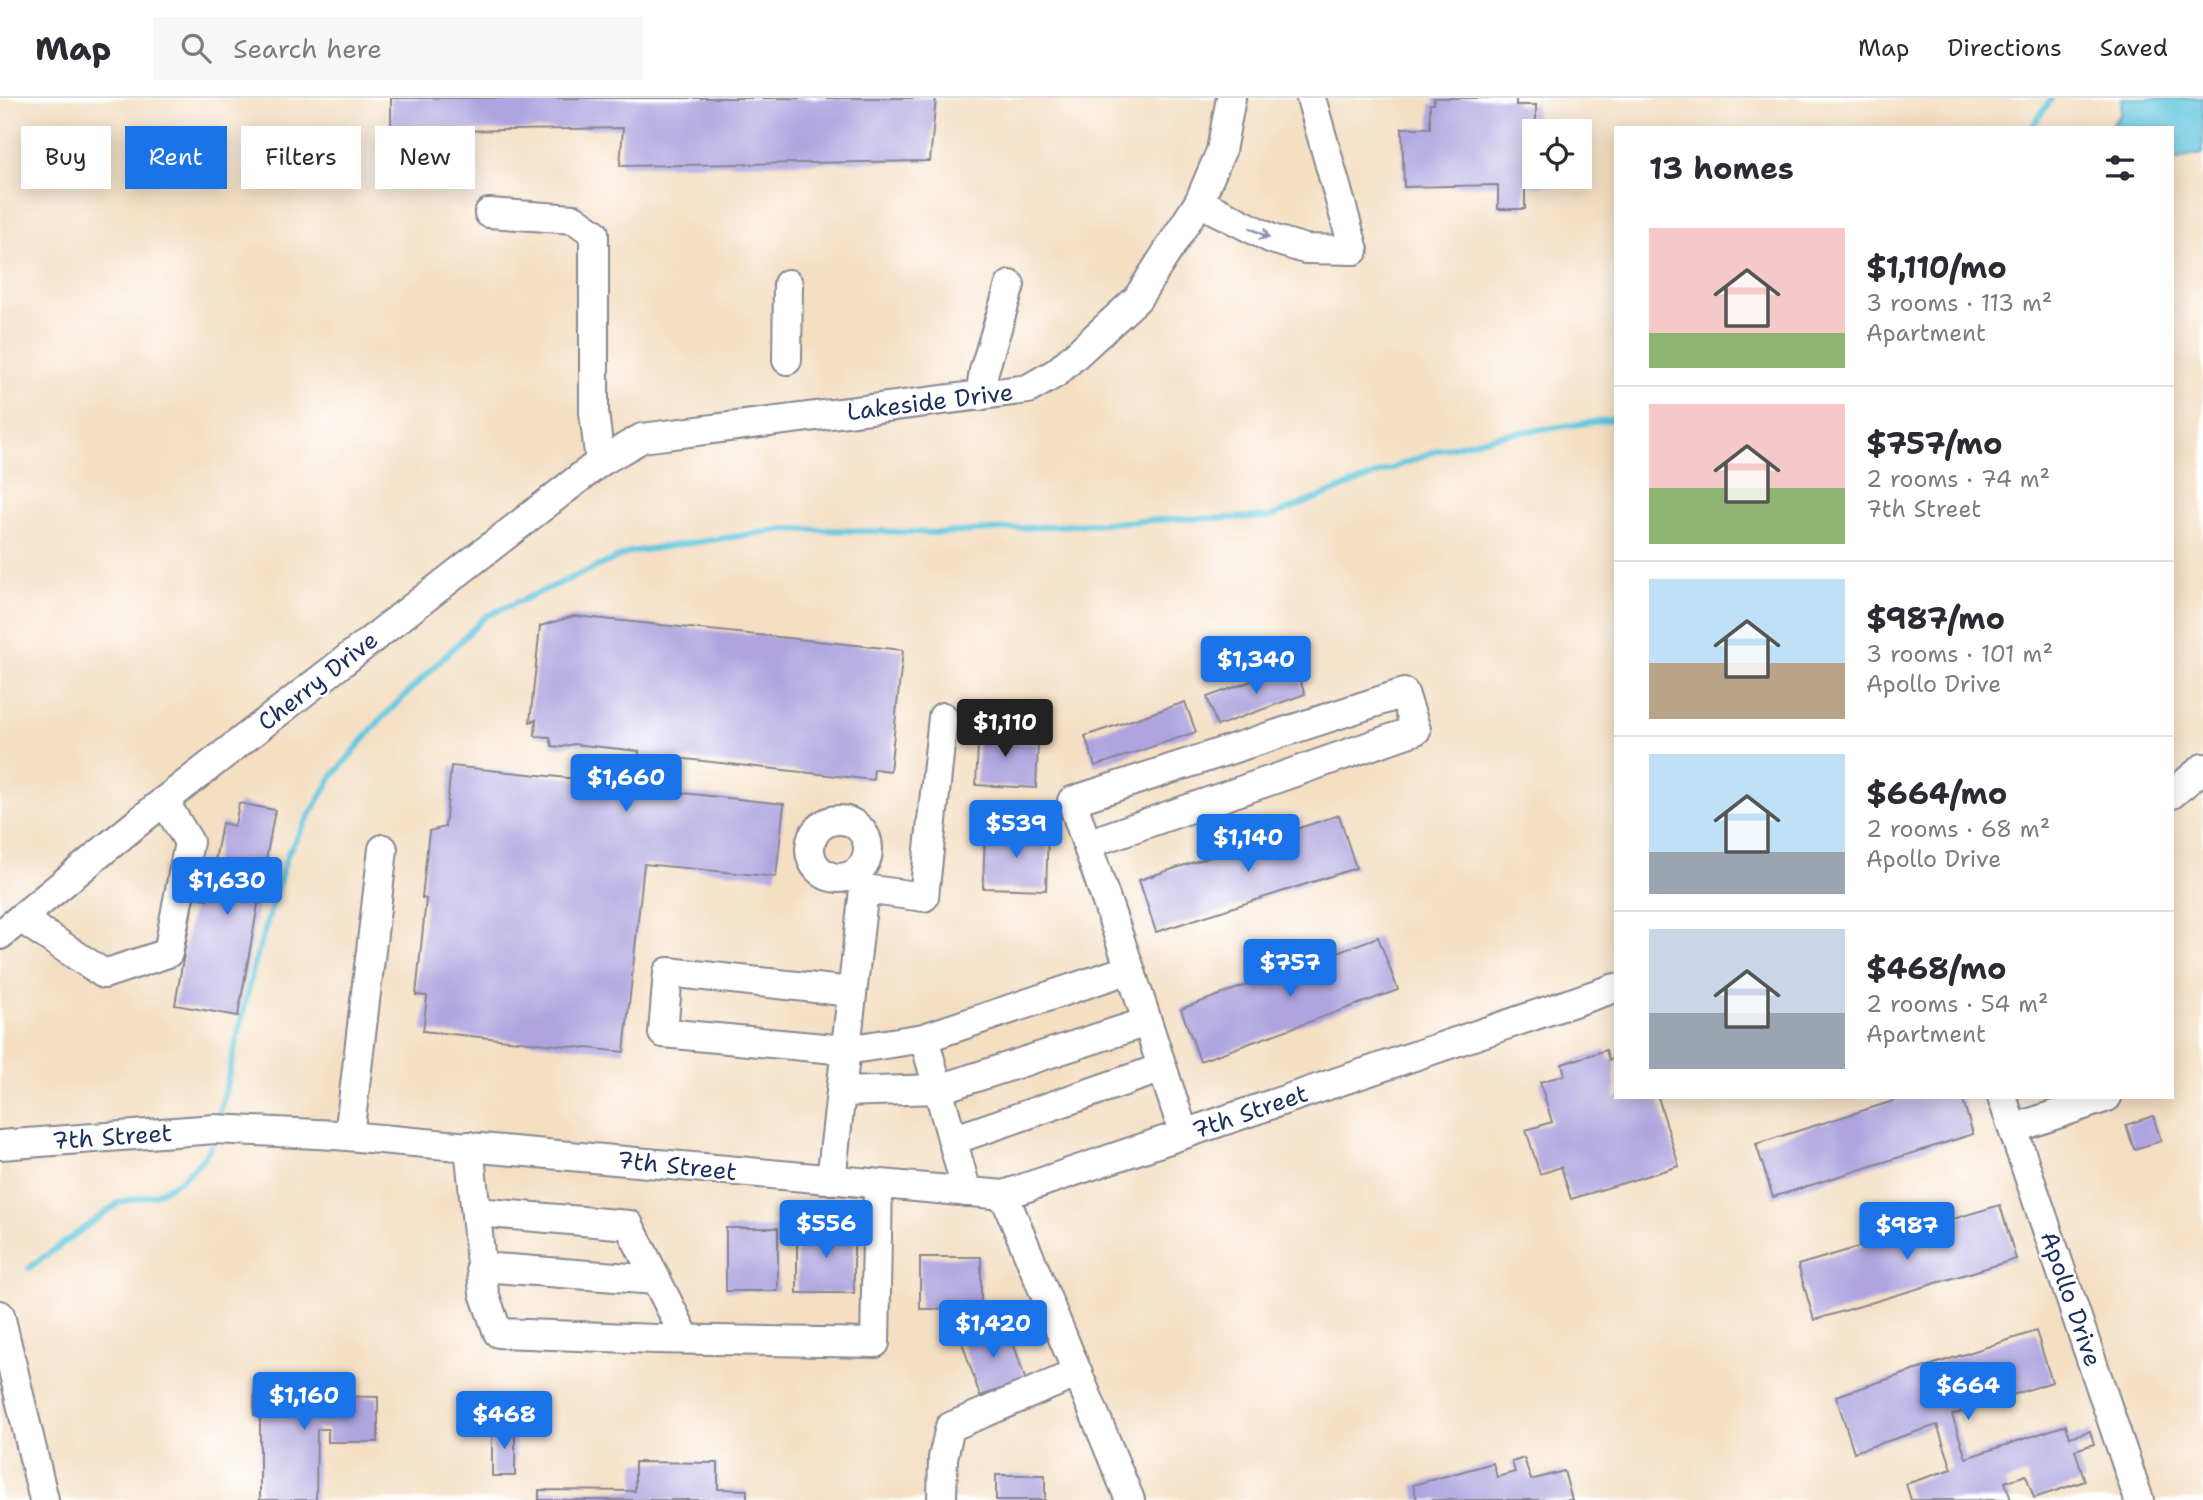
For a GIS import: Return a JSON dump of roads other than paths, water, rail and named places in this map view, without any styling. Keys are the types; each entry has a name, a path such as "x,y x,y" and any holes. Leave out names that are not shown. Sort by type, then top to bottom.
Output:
{"street":[{"name":"Lakeside Drive","path":"600,462 642,438 1028,389 1056,373 1136,299 1199,202 1221,151 1231,98"},
{"path":"1199,202 1272,239 1305,249 1354,250 1311,98"},
{"path":"489,213 574,219 594,233 594,412 600,462"},
{"path":"788,284 788,360"},
{"path":"980,396 984,371 1010,285"},
{"name":"Cherry Drive","path":"11,927 164,801 600,462"},
{"path":"1087,844 1416,730 1404,693 1072,801 1184,1134"},
{"path":"831,1180 852,992 859,882 924,897 943,717"},
{"path":"2174,792 2203,768"},
{"path":"11,927 104,974 168,953 188,842 164,801"},
{"path":"349,1136 383,849"},
{"path":"852,992 668,972 663,1033 846,1050 924,1038 1130,969"},
{"name":"7th Street","path":"0,1145 215,1129 469,1146 1004,1195 1614,988"},
{"path":"841,1092 939,1089 1147,1021"},
{"path":"924,1038 967,1192"},
{"path":"953,1140 1162,1068"},
{"name":"Apollo Drive","path":"2003,1099 2139,1500"},
{"path":"2013,1129 2058,1105 2095,1099"},
{"path":"469,1146 484,1293 498,1333 875,1343 878,1184"},
{"path":"1004,1195 1130,1500"},
{"path":"476,1212 629,1225 685,1339"},
{"path":"481,1267 656,1280"},
{"path":"0,1315 44,1500"},
{"path":"942,1500 943,1458 950,1427 1077,1373"}],"water":[{"path":"2120,98 2203,98 2203,154 2174,160 2174,126 2111,126 2120,115"}],"waterway":[{"path":"2032,126 2052,98"},
{"path":"220,1113 253,969 288,853 332,777 381,719 486,616 630,552 786,529 940,533 1173,519 1269,517 1436,451 1501,435 1614,419"},
{"path":"29,1268 120,1202 154,1195 181,1180 203,1159 211,1146"}]}
